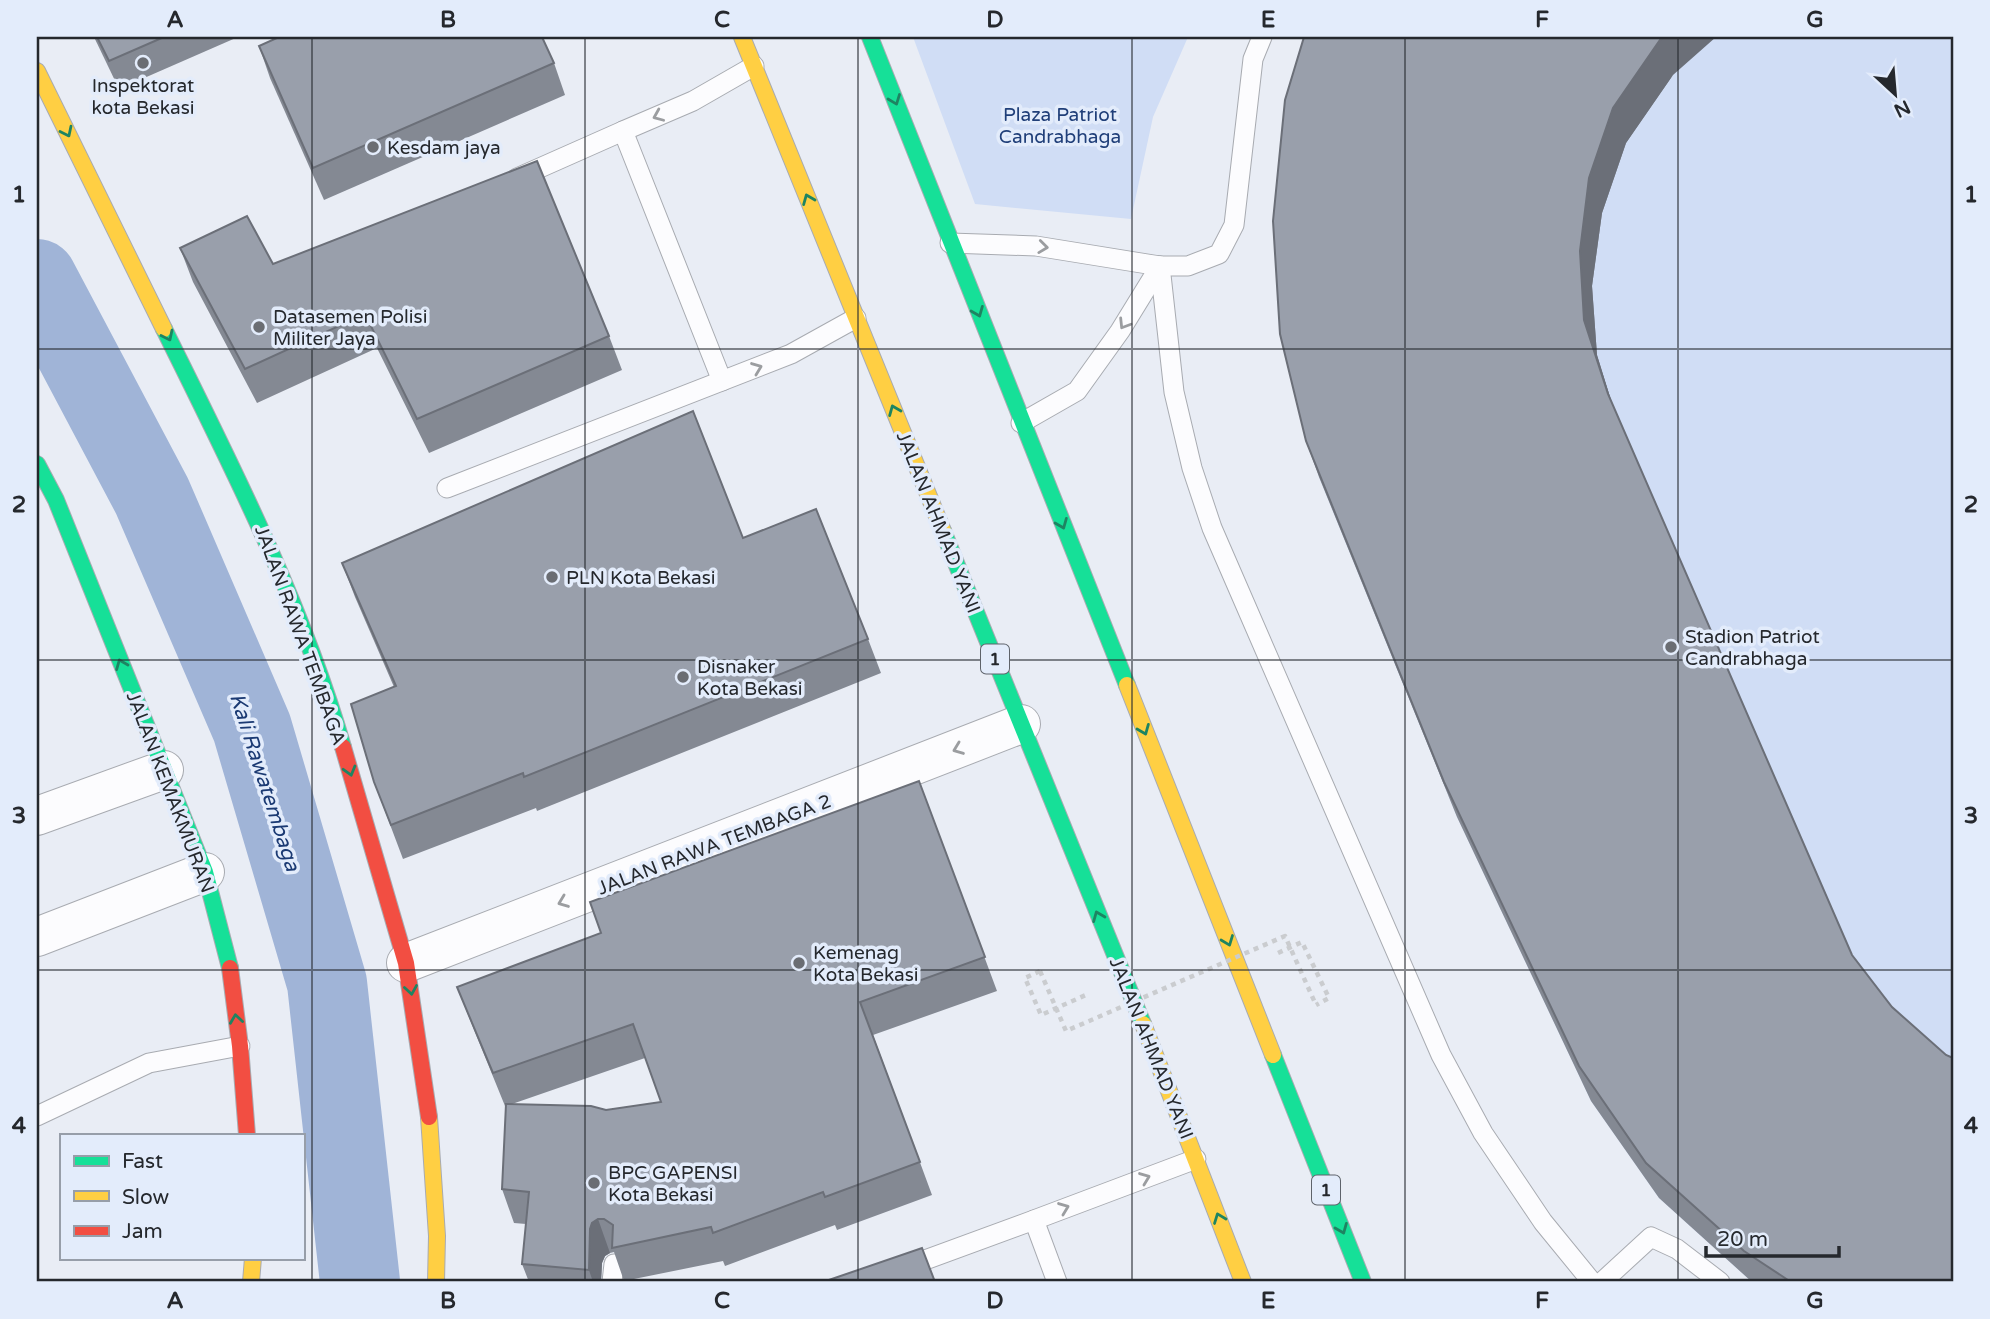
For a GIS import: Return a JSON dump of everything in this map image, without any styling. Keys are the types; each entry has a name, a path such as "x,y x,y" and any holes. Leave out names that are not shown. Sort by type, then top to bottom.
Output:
{"main road":[{"name":"JALAN AHMAD YANI","path":"742,37 1196,1158 1243,1282"},
{"name":"1","path":"870,37 1363,1282"},
{"name":"JALAN RAWA TEMBAGA","path":"37,71 255,514 329,698 406,963 431,1137 437,1236 436,1282"},
{"name":"JALAN KEMAKMURAN","path":"37,464 56,500 205,872 229,964 240,1046 247,1134"},
{"path":"251,1282 253,1260"}],"street":[{"name":"JALAN RAWA TEMBAGA 2","path":"406,963 1021,724"},
{"path":"37,816 164,770"},
{"path":"37,937 205,872"}],"lane":[{"path":"950,243 1036,246 1160,266 1188,266 1219,254 1234,225 1253,59 1262,37"},
{"path":"499,186 693,102 754,66"},
{"path":"623,131 722,381"},
{"path":"1021,422 1077,391 1120,331 1160,266"},
{"path":"1160,266 1174,392 1192,468 1212,528 1441,1055 1483,1133 1543,1222 1592,1282"},
{"path":"447,488 791,354 856,318"},
{"path":"37,1116 149,1063 240,1046"},
{"path":"865,1282 1196,1158"},
{"path":"1034,1220 1057,1282"},
{"path":"1602,1282 1651,1237 1676,1249 1720,1282"}],"path":[{"path":"1123,979 1041,1015 1025,978 1040,971 1066,1031 1285,936 1316,1005 1329,998 1302,942"}],"green space":[{"name":"Plaza Patriot Candrabhaga","path":"913,37 1188,37 1153,117 1131,219 975,204"},
{"name":"Stadion Patriot Candrabhaga","path":"1328,37 1953,37 1953,1282 1752,1282 1659,1198 1591,1101 1457,817 1319,477 1293,369"}],"building":[{"path":"97,37 164,37 109,61"},
{"name":"Kesdam jaya","path":"279,37 542,37 554,63 313,168 259,46"},
{"path":"1304,37 1663,37 1613,108 1589,178 1580,251 1584,320 1608,394 1852,955 1892,1007 1946,1055 1953,1058 1953,1282 1791,1282 1744,1251 1646,1163 1579,1066 1444,782 1306,441 1280,334 1273,221 1285,100"},
{"path":"537,161 609,336 417,419 365,314 245,369 180,248 247,216 273,264"},
{"path":"693,411 743,538 816,509 868,639 524,777 523,773 391,825 374,782 351,704 396,686 342,563"},
{"path":"919,781 985,957 860,1002 920,1162 825,1197 823,1192 713,1233 711,1227 612,1248 613,1225 604,1219 598,1219 592,1223 590,1229 589,1270 522,1264 529,1192 502,1189 506,1104 591,1106 606,1110 661,1102 633,1024 493,1073 457,987 601,933 590,902"},
{"path":"922,1248 935,1282 823,1282"}],"waterway":[{"name":"Kali Rawatembaga","path":"37,279 152,496 252,728 327,983 360,1282"}],"traffic: fast":[{"path":"870,37 1127,685"},
{"path":"164,329 286,586 307,639 343,747"},
{"path":"37,464 56,500 205,872 230,968"},
{"path":"943,531 1143,1024"},
{"path":"1273,1055 1363,1282"}],"traffic: slow":[{"path":"742,37 943,531"},
{"path":"37,71 164,329"},
{"path":"1127,685 1273,1055"},
{"path":"1143,1024 1243,1282"},
{"path":"429,1117 437,1236 436,1282"},
{"path":"251,1282 253,1260"}],"traffic: jam":[{"path":"343,747 406,963 429,1117"},
{"path":"230,968 247,1134"}],"place":[{"name":"Inspektorat kota Bekasi","path":"143,63"},
{"name":"Kesdam jaya","path":"373,147"},
{"name":"Datasemen Polisi Militer Jaya","path":"259,327"},
{"name":"PLN Kota Bekasi","path":"552,577"},
{"name":"Stadion Patriot Candrabhaga","path":"1671,647"},
{"name":"Disnaker Kota Bekasi","path":"683,677"},
{"name":"Kemenag Kota Bekasi","path":"799,963"},
{"name":"BPC GAPENSI Kota Bekasi","path":"594,1183"}]}
